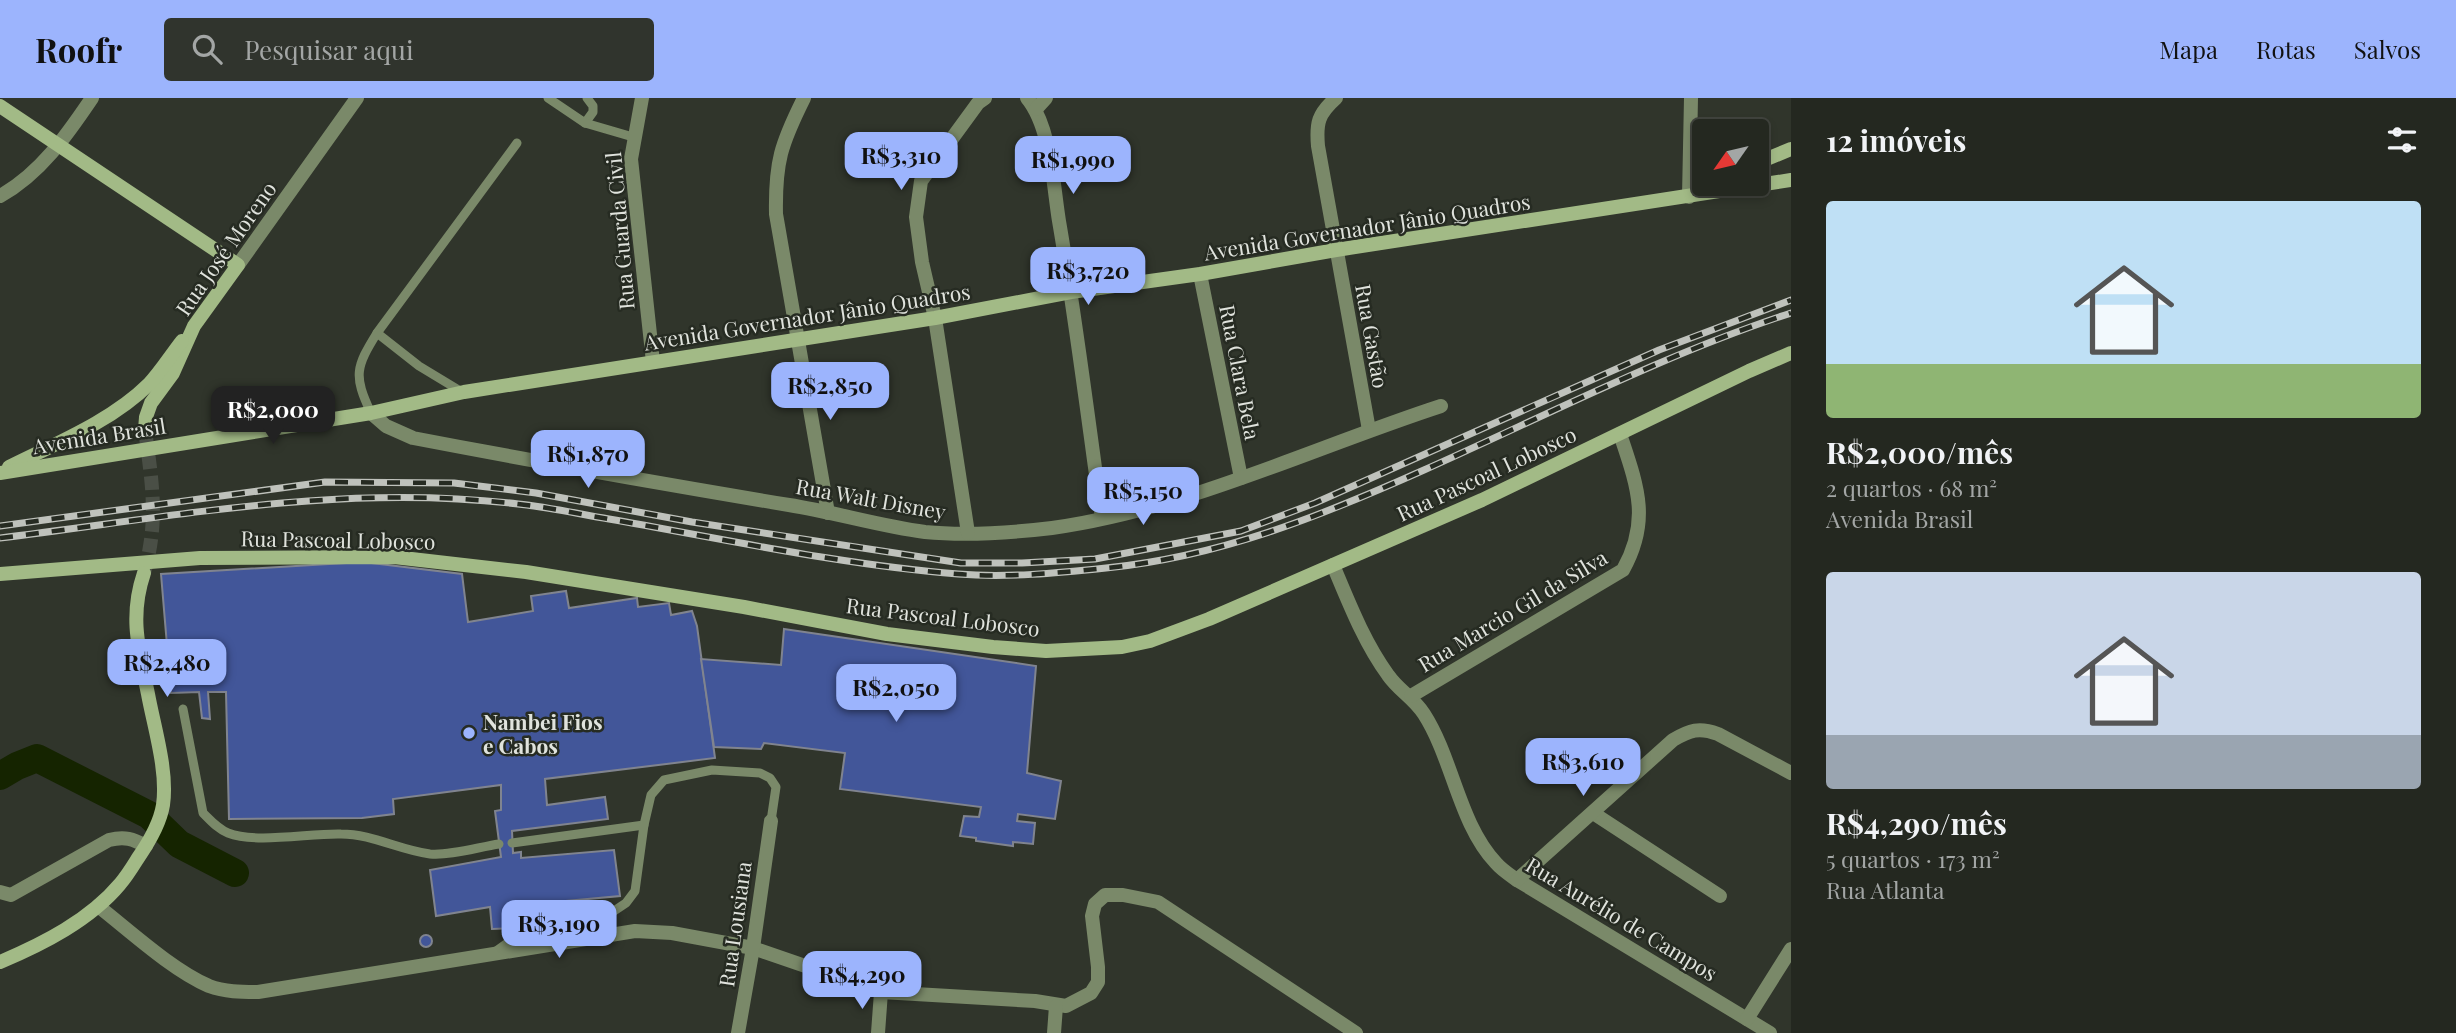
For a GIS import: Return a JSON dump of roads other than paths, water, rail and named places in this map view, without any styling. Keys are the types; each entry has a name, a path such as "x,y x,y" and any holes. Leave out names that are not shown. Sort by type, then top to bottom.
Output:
{"main road":[{"path":"0,106 238,265"},
{"path":"1769,158 1791,149"},
{"name":"Avenida Governador Jânio Quadros","path":"1769,184 1791,180"},
{"name":"Avenida Governador Jânio Quadros","path":"371,413 464,392 934,318 1071,292 1695,196"},
{"name":"Rua José Moreno","path":"145,430 151,403 173,373 194,326 238,265"},
{"path":"0,472 78,433 131,398 149,384 194,326"},
{"name":"Rua Pascoal Lobosco","path":"0,574 200,558 407,558 538,574 731,605 887,634 1046,651 1122,647 1150,641 1209,619 1482,500 1749,370 1791,353"},
{"name":"Avenida Brasil","path":"0,472 371,413"},
{"path":"0,962 56,935 98,906 120,884 148,843 160,817 164,783 135,616 136,595 144,573"}],"street":[{"path":"0,196 11,190 59,146 92,98"},
{"name":"Rua José Moreno","path":"238,265 357,98"},
{"name":"Rua Guarda Civil","path":"642,98 631,159 653,362"},
{"path":"804,98 787,131 779,155 775,178 776,214 828,513"},
{"path":"968,533 916,217 921,181 978,103 985,98"},
{"name":"Rua Gastão","path":"1336,98 1320,116 1316,128 1369,430"},
{"path":"1689,197 1691,98"},
{"path":"1036,102 1045,135 1071,292 1102,518"},
{"name":"Rua Clara Bela","path":"1200,274 1241,478"},
{"name":"Rua Walt Disney","path":"371,413 386,426 413,438 598,474 914,530 996,533 1052,527 1130,513 1241,478 1441,406"},
{"name":"Rua Marcio Gil da Silva","path":"1411,696 1623,570 1639,531 1639,509 1636,480 1619,434"},
{"name":"Rua Aurélio de Campos","path":"1333,565 1371,650 1389,677 1411,696 1425,715 1444,750 1458,791 1482,844 1496,864 1517,880 1770,1033"},
{"path":"1517,880 1673,740 1691,729 1718,734 1791,773"},
{"path":"1593,813 1720,896"},
{"name":"Rua Lousiana","path":"738,1033 771,821"},
{"path":"0,892 11,895 109,840 121,837 148,843"},
{"path":"98,906 183,972 210,986 232,992 258,992 635,931 673,933 753,948 881,992 1035,1001 1066,1006 1091,993 1098,982 1091,916 1095,904 1105,895 1124,895 1158,902 1354,1033"},
{"path":"1748,1019 1791,949"},
{"path":"878,1033 881,992"},
{"path":"1054,1033 1056,1006"}],"lane":[{"path":"548,98 585,122 633,137"},
{"path":"585,122 593,112 593,106 587,98"},
{"path":"371,413 362,394 358,373 361,358 517,143"},
{"path":"377,333 419,366 464,392"},
{"path":"183,709 203,813 215,826 229,833 248,837 342,834 372,837 432,854 499,844"},
{"path":"493,953 531,926 551,918 614,911 626,903 635,891 650,795 664,780 712,770 760,773 770,778 776,787 771,821"},
{"path":"512,843 644,825"}],"waterway":[{"path":"0,776 37,758 149,815 179,844 235,873"}],"tunnel":[{"path":"144,573 153,519 152,484 145,430"}],"railway":[{"path":"0,526 325,482 454,483 536,493 692,522 961,563 1095,559 1241,531 1315,503 1659,350 1791,300"},
{"path":"0,538 258,505 322,500 452,499 541,507 783,551 914,570 995,575 1051,573 1148,563 1189,555 1269,532 1347,503 1651,366 1791,313"}],"place":[{"name":"Nambei Fios e Cabos","path":"469,733"}]}
